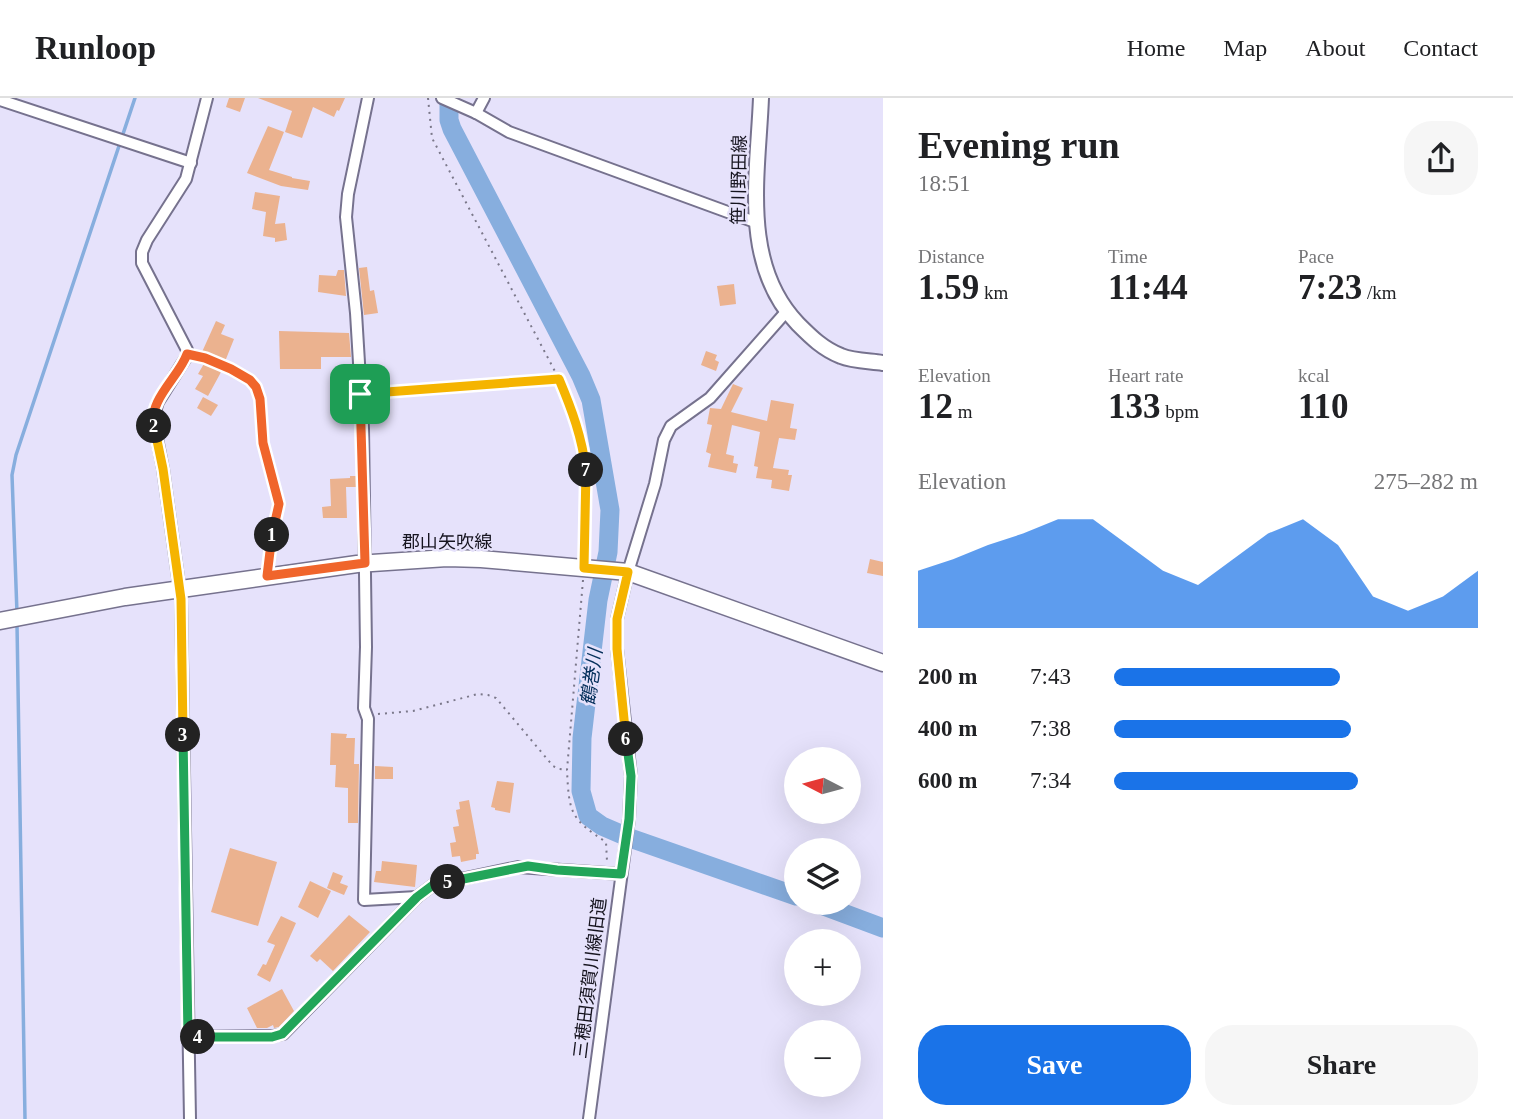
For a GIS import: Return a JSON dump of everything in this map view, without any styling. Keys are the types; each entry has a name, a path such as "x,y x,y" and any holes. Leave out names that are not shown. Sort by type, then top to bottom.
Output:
{"main road":[{"name":"郡山矢吹線","path":"0,621 125,597 365,563 447,558 481,559 628,572 883,663"}],"street":[{"path":"190,1119 180,590 153,418 158,402 187,350 142,263 142,257 147,240 186,179 207,98"},
{"path":"368,98 348,194 346,217 356,313 365,563 364,900 417,897"},
{"path":"442,98 509,132 755,222"},
{"path":"476,113 484,98"},
{"name":"笹川野田線","path":"761,98 755,222 768,279 786,312 815,341 842,356 883,363"},
{"path":"0,100 191,163"},
{"name":"三穂田須賀川線旧道","path":"589,1119 629,819 631,776 617,649 617,619 628,572 655,484 664,440 671,426 710,398 786,312"},
{"path":"188,1037 272,1037 282,1034 417,897 433,885 528,866 621,874"}],"path":[{"path":"428,98 432,138 559,379 583,443 587,479 587,569 567,770 569,798 575,816 588,831 608,845 606,873"},
{"path":"187,354 205,358 242,374 256,387 260,399 263,443 279,504 270,544 267,576"},
{"path":"360,394 559,379"},
{"path":"366,714 413,711 478,694 488,695 496,698 553,766 567,770"}],"building":[{"path":"229,98 245,98 240,112 226,107"},
{"path":"258,98 345,98 334,117 313,107 302,138 285,132 292,111"},
{"path":"268,126 284,132 269,170 310,181 308,190 281,186 247,173"},
{"path":"255,192 280,196 275,224 285,223 287,240 275,242 275,238 263,236 266,212 252,209"},
{"path":"367,267 370,291 374,290 378,313 364,315 359,268"},
{"path":"338,270 344,270 346,296 318,292 319,275 336,276"},
{"path":"734,284 736,304 720,306 717,286"},
{"path":"216,321 225,325 221,334 234,339 208,396 195,389 203,376 198,374 209,355 202,352"},
{"path":"279,331 349,333 351,357 321,357 321,369 280,369"},
{"path":"706,351 717,355 715,360 719,362 716,371 701,365"},
{"path":"733,384 743,388 731,412 767,421 771,400 794,404 790,428 797,429 795,440 779,438 773,468 789,470 788,475 792,475 789,491 771,488 772,480 756,478 758,467 754,466 760,432 732,425 726,454 734,456 733,463 738,464 736,473 708,467 711,454 706,452 712,425 707,424 710,408 721,409"},
{"path":"203,397 218,405 211,416 197,408"},
{"path":"356,476 356,487 346,487 347,518 323,518 322,507 331,506 330,479"},
{"path":"870,559 883,562 883,576 867,573"},
{"path":"331,733 347,734 346,738 355,738 354,764 359,764 358,823 348,823 348,788 335,787 336,765 330,765"},
{"path":"375,766 393,767 393,779 375,779"},
{"path":"497,781 514,783 510,813 491,807"},
{"path":"469,800 479,854 476,854 476,859 461,862 460,856 452,857 450,843 456,842 453,827 459,826 456,810 460,809 459,802"},
{"path":"230,848 277,862 258,926 211,912"},
{"path":"382,861 417,865 415,887 374,882 376,871 381,871"},
{"path":"333,872 343,876 340,883 348,886 344,895 327,888"},
{"path":"310,881 331,891 318,918 298,907"},
{"path":"349,915 370,932 333,971 320,959 317,962 310,956"},
{"path":"281,916 296,923 270,982 257,975 263,964 266,965 275,945 267,942"},
{"path":"282,989 294,1011 279,1027 274,1028 273,1025 257,1028 247,1008"}],"waterway":[{"path":"17,613 12,475 16,455 135,98"},
{"name":"鶴巻川","path":"449,98 449,120 452,129 591,400 610,510 608,552 598,600 582,738 581,791 588,816 602,826 630,838 784,892"},
{"path":"17,624 25,1119"},
{"name":"鶴巻川","path":"848,915 883,928"}],"route":[{"path":"187,354 205,358 242,374 256,387 260,399 263,443 279,504 267,560 267,576 365,563 360,394 559,379 583,443 587,479 584,568 628,572 617,619 617,649 631,776 629,819 621,874 528,866 433,885 417,897 282,1034 272,1037 188,1037 181,599 163,469 153,423 154,410 187,354"}]}
